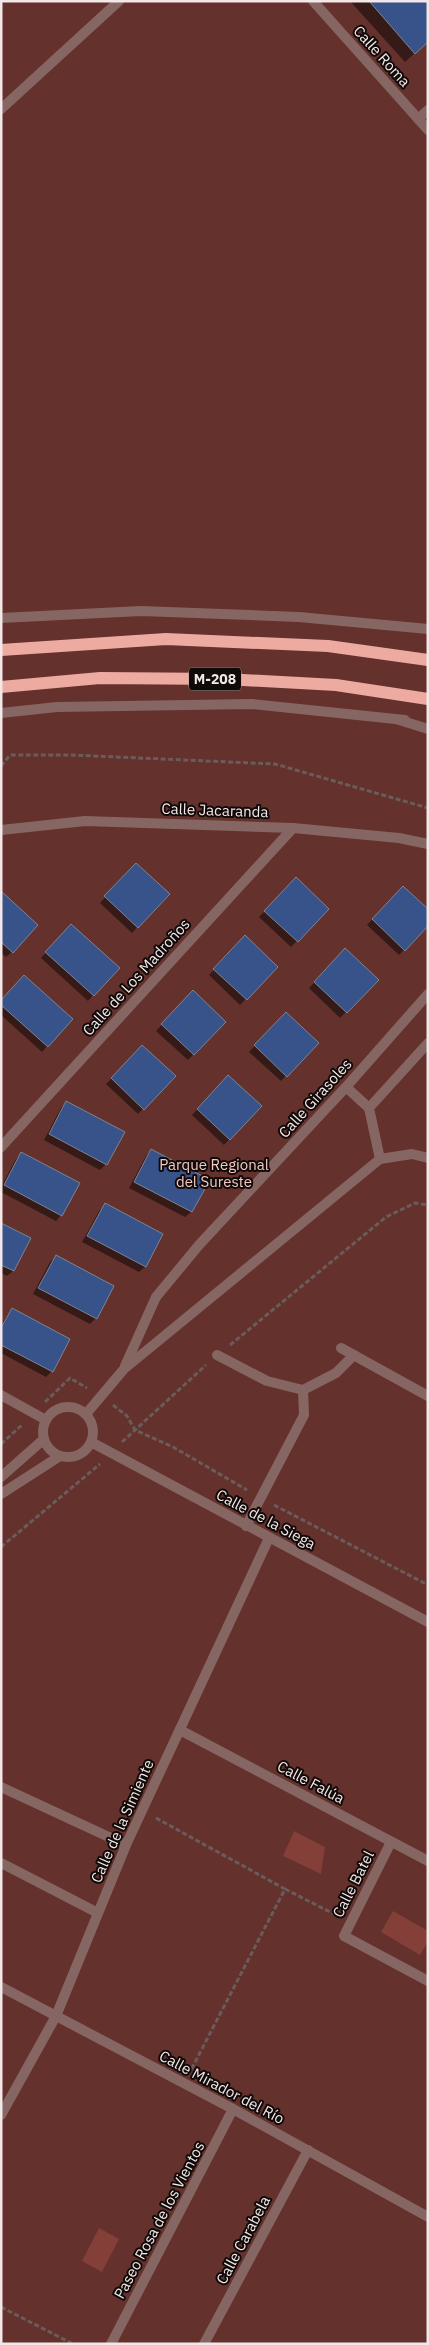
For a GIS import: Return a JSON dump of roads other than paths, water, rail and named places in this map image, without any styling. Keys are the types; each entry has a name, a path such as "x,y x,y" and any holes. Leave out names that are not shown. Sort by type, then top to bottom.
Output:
{"main road":[{"path":"1,650 166,639 328,646 428,660"},
{"name":"M-208","path":"1,687 100,678 226,679 336,685 428,700"}],"street":[{"path":"1,109 119,1"},
{"name":"Calle Roma","path":"313,1 428,130"},
{"path":"418,119 428,110"},
{"path":"1,618 151,612 300,616 428,629"},
{"path":"1,713 57,707 252,704 428,724"},
{"path":"396,719 428,729"},
{"name":"Calle Jacaranda","path":"3,832 84,821 293,828 399,838 428,844"},
{"name":"Calle de Los Madroños","path":"1,1147 293,828"},
{"name":"Calle Girasoles","path":"124,1369 156,1297 199,1246 346,1087 428,994"},
{"path":"370,1108 428,1043"},
{"path":"346,1087 370,1108 380,1159 412,1154 428,1158"},
{"name":"Calle Girasoles","path":"86,1414 124,1369 380,1159"},
{"path":"341,1348 428,1396"},
{"path":"217,1355 268,1380 303,1390 336,1373 354,1355"},
{"path":"246,1526 304,1415 303,1390"},
{"path":"1,1395 46,1420"},
{"path":"77,1408 86,1414 92,1423 93,1432 91,1442 82,1453 71,1457 60,1456 49,1448 44,1438 43,1429 46,1420 56,1409 77,1408"},
{"path":"1,1477 44,1438"},
{"name":"Calle de la Siega","path":"91,1442 428,1622"},
{"path":"1,1494 60,1456"},
{"name":"Calle de la Simiente","path":"1,2115 56,2016 126,1845 269,1538"},
{"name":"Calle Falúa","path":"180,1730 428,1861"},
{"path":"1,1787 126,1845"},
{"name":"Calle Batel","path":"392,1842 344,1936 428,1982"},
{"path":"1,1863 98,1913"},
{"name":"Calle Mirador del Río","path":"1,1987 308,2150 428,2217"},
{"name":"Paseo Rosa de los Vientos","path":"110,2344 233,2110"},
{"name":"Calle Carabela","path":"204,2344 308,2150"}],"park label":[{"name":"Parque Regional del Sureste","path":"214,1172"}]}
